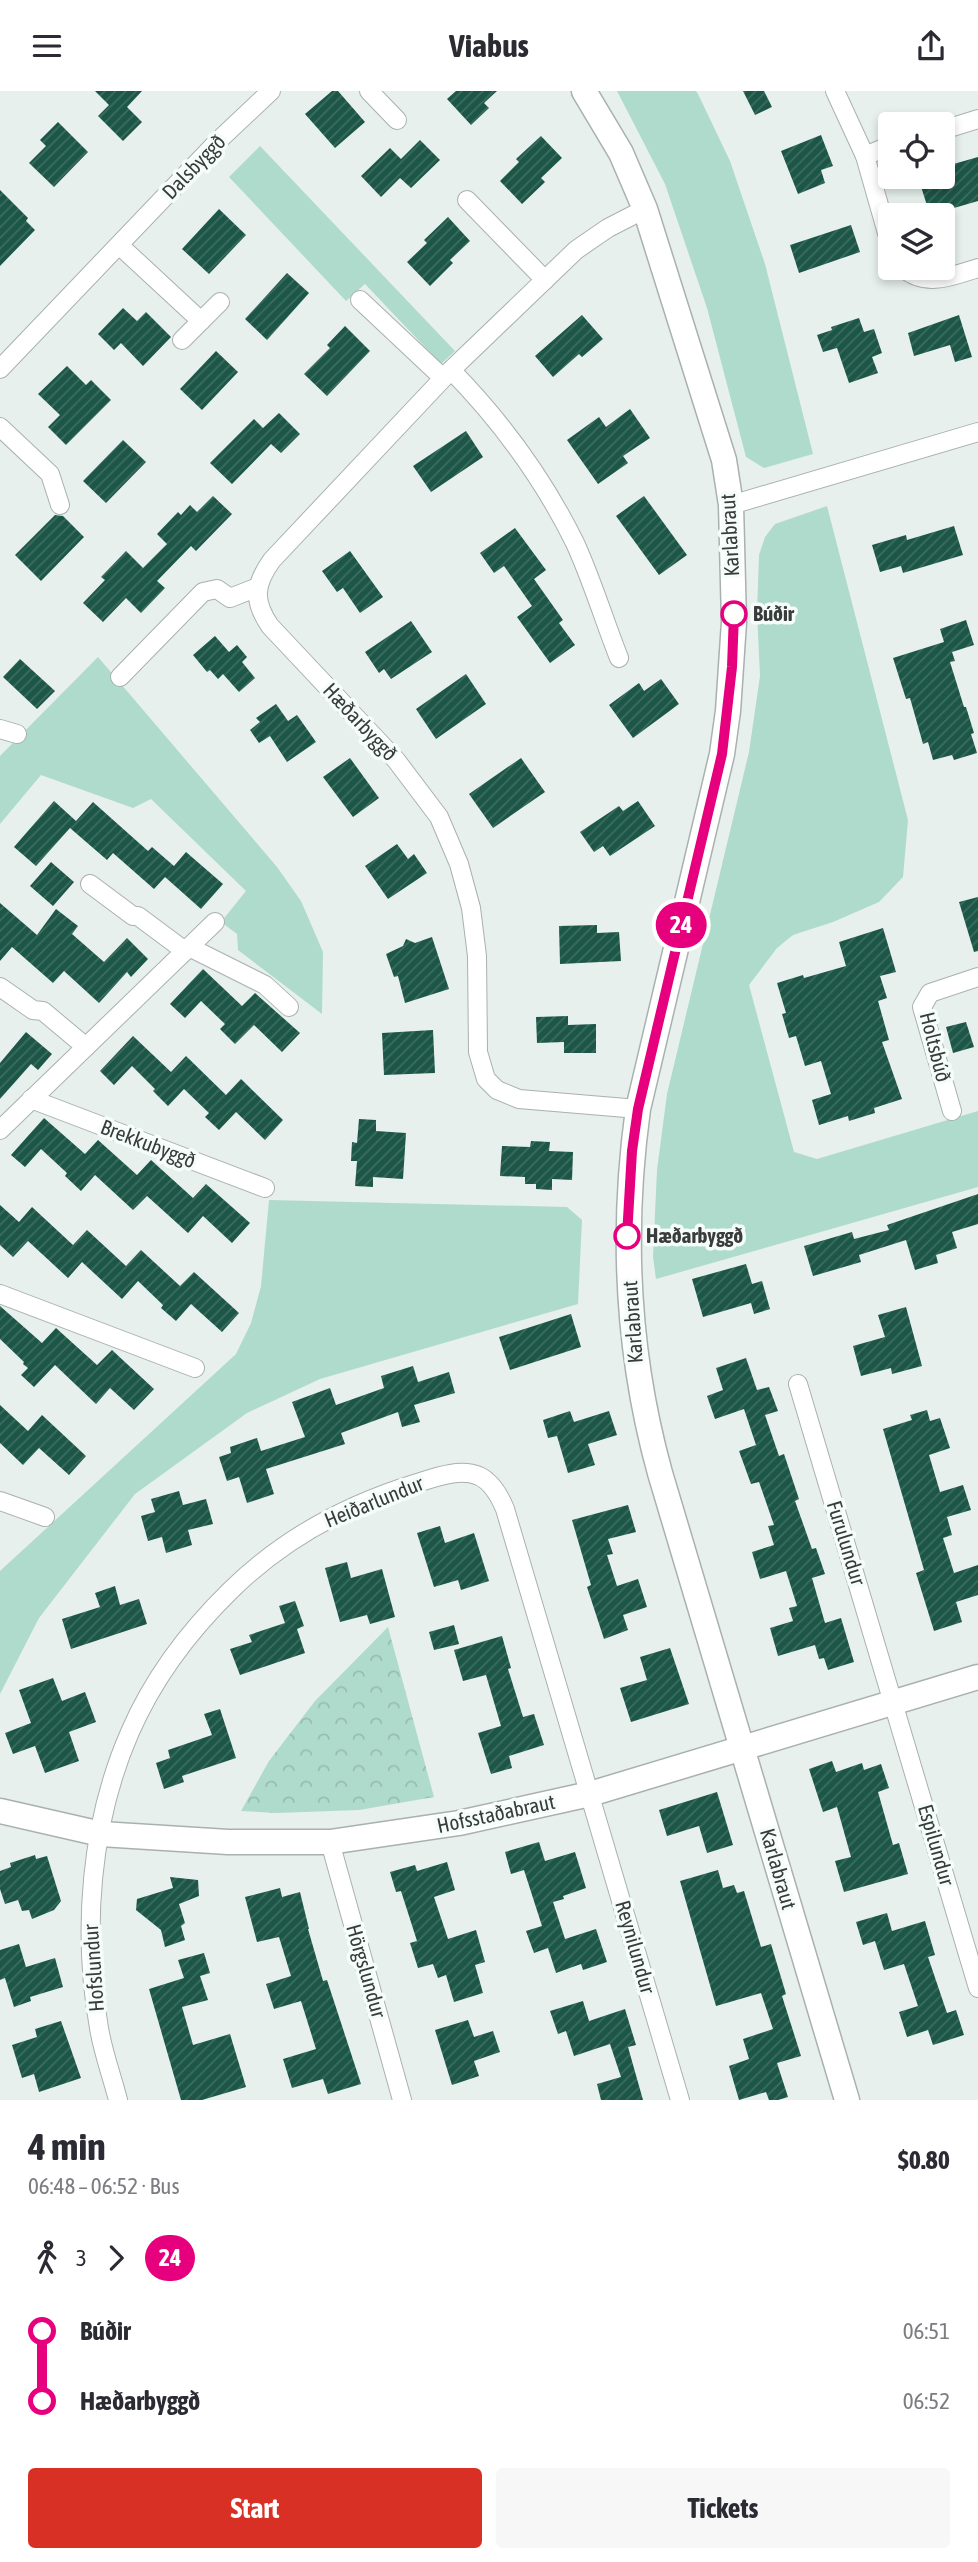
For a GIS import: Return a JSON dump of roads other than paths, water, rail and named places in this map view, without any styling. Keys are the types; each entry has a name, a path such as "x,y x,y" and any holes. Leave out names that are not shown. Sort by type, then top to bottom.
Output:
{"street":[{"name":"Dalsbyggð","path":"0,369 219,140 271,91"},
{"path":"369,91 397,120"},
{"name":"Karlabraut","path":"584,91 621,152 645,209 724,460 731,505 734,622 722,754 638,1109 632,1151 627,1233 634,1353 640,1395 660,1473 846,2100"},
{"path":"835,91 865,156 878,203"},
{"path":"955,127 978,120"},
{"path":"865,156 878,150"},
{"path":"467,200 545,280"},
{"path":"121,677 203,592 217,589 230,598 258,587 272,560 447,374 576,250 645,209"},
{"path":"119,245 201,321"},
{"path":"955,275 978,268"},
{"path":"360,300 482,401 512,439 549,496 575,543 619,658"},
{"path":"182,340 220,302"},
{"path":"0,427 50,474 60,505"},
{"path":"731,505 978,432"},
{"name":"Hæðarbyggð","path":"258,587 257,602 270,626 396,760 439,817 451,842 471,908 477,956 478,1052 486,1079 497,1090 519,1099 638,1109"},
{"path":"90,884 133,916 138,916 187,949 265,985 289,1007"},
{"path":"0,1130 215,922"},
{"name":"Holtsbúð","path":"952,1111 922,1007 930,993 978,977"},
{"path":"0,987 33,1010 43,1011 86,1047"},
{"name":"Brekkubyggð","path":"32,1099 265,1188"},
{"path":"0,1294 195,1368"},
{"name":"Furulundur","path":"798,1384 894,1702"},
{"name":"Heiðarlundur","path":"101,1834 115,1776 131,1730 168,1665 225,1596 289,1542 336,1514 397,1489 447,1474 480,1476 494,1489 505,1509 590,1794"},
{"path":"0,1501 45,1517"},
{"name":"Hofsstaðabraut","path":"0,1811 101,1834 228,1842 330,1842 459,1823 590,1794 978,1677"},
{"name":"Espilundur","path":"894,1702 978,1988"},
{"name":"Reynilundur","path":"590,1794 680,2100"},
{"name":"Hofslundur","path":"101,1834 92,1884 90,1963 99,2030 118,2100"},
{"name":"Hörgslundur","path":"330,1842 402,2100"}],"place":[{"name":"Búðir","path":"734,614"},
{"name":"Hæðarbyggð","path":"627,1236"}]}
